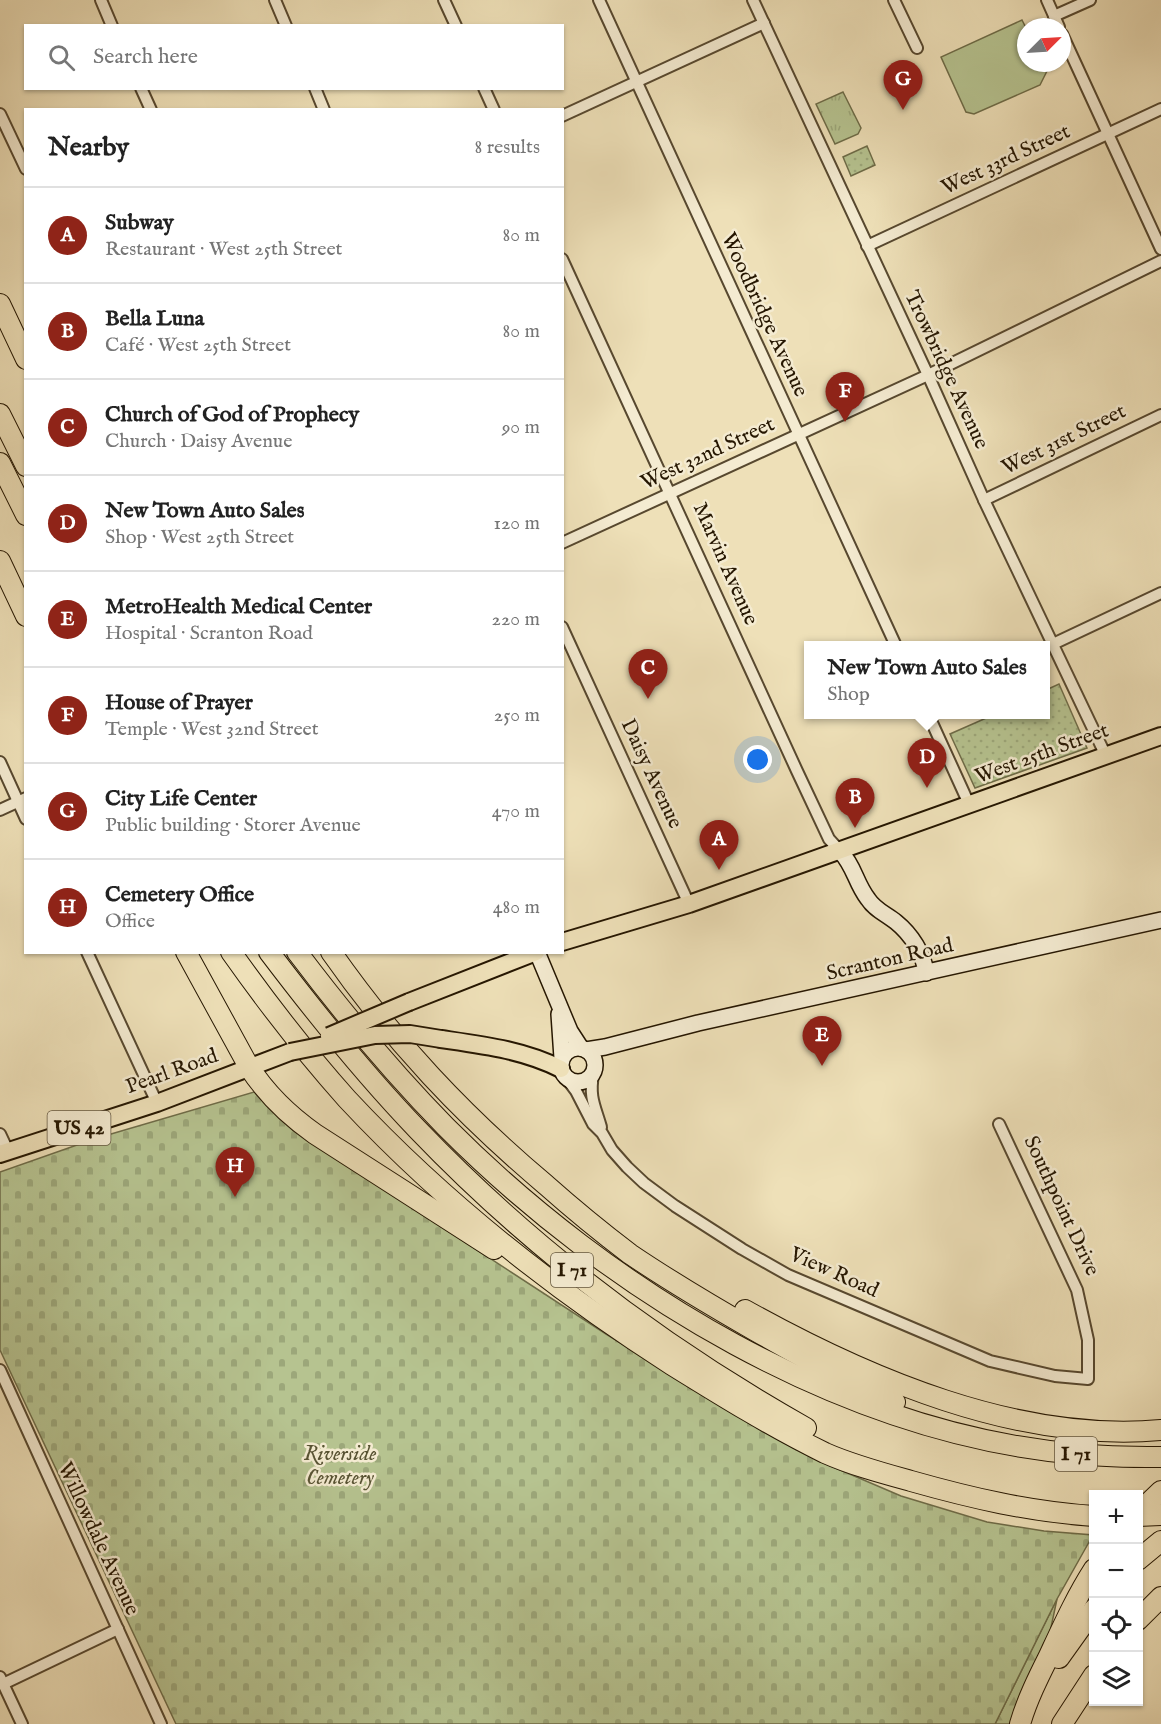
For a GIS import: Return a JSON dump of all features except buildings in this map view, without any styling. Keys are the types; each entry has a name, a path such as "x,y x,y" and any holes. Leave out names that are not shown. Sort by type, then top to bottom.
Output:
{"highway":[{"path":"0,303 24,355"},
{"path":"0,414 24,462"},
{"path":"0,463 24,511"},
{"path":"0,561 24,613"},
{"path":"187,954 261,1086 292,1117 728,1400 825,1452 865,1467 950,1492"},
{"path":"233,954 318,1064 376,1128 422,1174 589,1310"},
{"name":"I 71","path":"270,954 314,1012 419,1131 531,1236 585,1281 701,1365 803,1426 851,1452 901,1474 950,1492 1020,1508 1089,1516"},
{"name":"I 71","path":"298,954 324,989 383,1059 447,1128 520,1196 594,1254 708,1329 778,1367 895,1415 992,1441 1076,1454 1161,1457"},
{"path":"332,954 410,1055 463,1110 598,1230 632,1255 743,1324 843,1378 880,1396 992,1441"},
{"path":"348,954 397,1030 463,1110"},
{"path":"526,1168 620,1235 691,1279 755,1316 874,1373 959,1404 1033,1424 1118,1432 1161,1430"},
{"path":"1143,1509 1161,1491"},
{"path":"1143,1514 1161,1515"},
{"path":"1143,1556 1161,1541"},
{"path":"1021,1724 1025,1708 1042,1670 1079,1592 1089,1577"},
{"path":"1143,1615 1161,1597"},
{"path":"1021,1724 1031,1712 1047,1677 1089,1615"},
{"path":"1062,1724 1089,1683"}],"main road":[{"name":"West 25th Street","path":"564,941 689,904 1161,736"},
{"name":"US 42","path":"282,1055 532,954"},
{"path":"282,1055 355,1038 410,1035 502,1048 544,1060 564,1069"},
{"name":"Pearl Road","path":"4,1152 157,1103 282,1055"}],"street":[{"path":"101,0 111,24"},
{"path":"274,0 285,24"},
{"path":"444,0 455,24"},
{"name":"Woodbridge Avenue","path":"599,0 894,641"},
{"name":"Trowbridge Avenue","path":"753,0 984,500 1106,756"},
{"path":"894,0 917,48"},
{"path":"1047,0 1054,16 1090,0"},
{"path":"564,115 764,23"},
{"path":"1071,54 1161,249"},
{"path":"142,90 150,108"},
{"path":"316,90 323,108"},
{"path":"485,90 493,108"},
{"name":"West 33rd Street","path":"867,246 1161,109"},
{"path":"0,114 24,165"},
{"name":"West 32nd Street","path":"564,542 928,375 1161,261"},
{"name":"Marvin Avenue","path":"564,263 671,492 797,771 829,839 840,851"},
{"name":"West 31st Street","path":"984,500 1161,415"},
{"path":"1053,644 1161,593"},
{"name":"Daisy Avenue","path":"564,631 689,904"},
{"path":"930,719 969,804"},
{"path":"0,762 22,800 0,810"},
{"path":"840,851 851,862 857,879 872,905 907,933 916,945 926,973"},
{"name":"Scranton Road","path":"584,1049 1161,920"},
{"path":"88,954 157,1103"},
{"path":"538,954 570,1031 594,1058 594,1072 589,1079 578,1083 564,1069 559,1005"},
{"name":"Scranton Road","path":"594,1072 609,1055 628,1041"},
{"path":"564,1069 570,1050 584,1049"},
{"name":"View Road","path":"564,1069 593,1124 602,1133 618,1159 644,1184 700,1223 788,1275 990,1361 1055,1376 1088,1379"},
{"name":"View Road","path":"594,1072 590,1090 602,1133"},
{"name":"Southpoint Drive","path":"999,1124 1077,1290 1088,1340 1088,1379"},
{"path":"0,1134 4,1152"},
{"name":"Willowdale Avenue","path":"0,1370 161,1724"},
{"path":"22,1724 2,1680 118,1629"}],"green space":[{"path":"1017,22 1017,72 1046,72 1040,85 974,114 966,112 941,57"},
{"path":"843,92 861,128 858,134 835,144 816,104"},
{"path":"867,146 875,165 851,176 843,157"},
{"path":"1059,684 1087,748 975,788 950,734 984,719 1050,719 1050,688"},
{"name":"Riverside Cemetery","path":"254,1092 318,1146 606,1334 738,1415 817,1460 901,1496 987,1522 1044,1531 1089,1535 1089,1542 1057,1599 995,1724 176,1724 0,1350 0,1172 94,1139"},
{"path":"1057,1599 1042,1670 1021,1724 995,1724"}],"place":[{"name":"City Life Center","path":"903,110"},
{"name":"House of Prayer","path":"845,422"},
{"name":"Church of God of Prophecy","path":"648,699"},
{"name":"New Town Auto Sales","path":"927,788"},
{"name":"Bella Luna","path":"855,828"},
{"name":"Subway","path":"719,870"},
{"name":"MetroHealth Medical Center","path":"822,1066"},
{"name":"Cemetery Office","path":"235,1197"}]}
